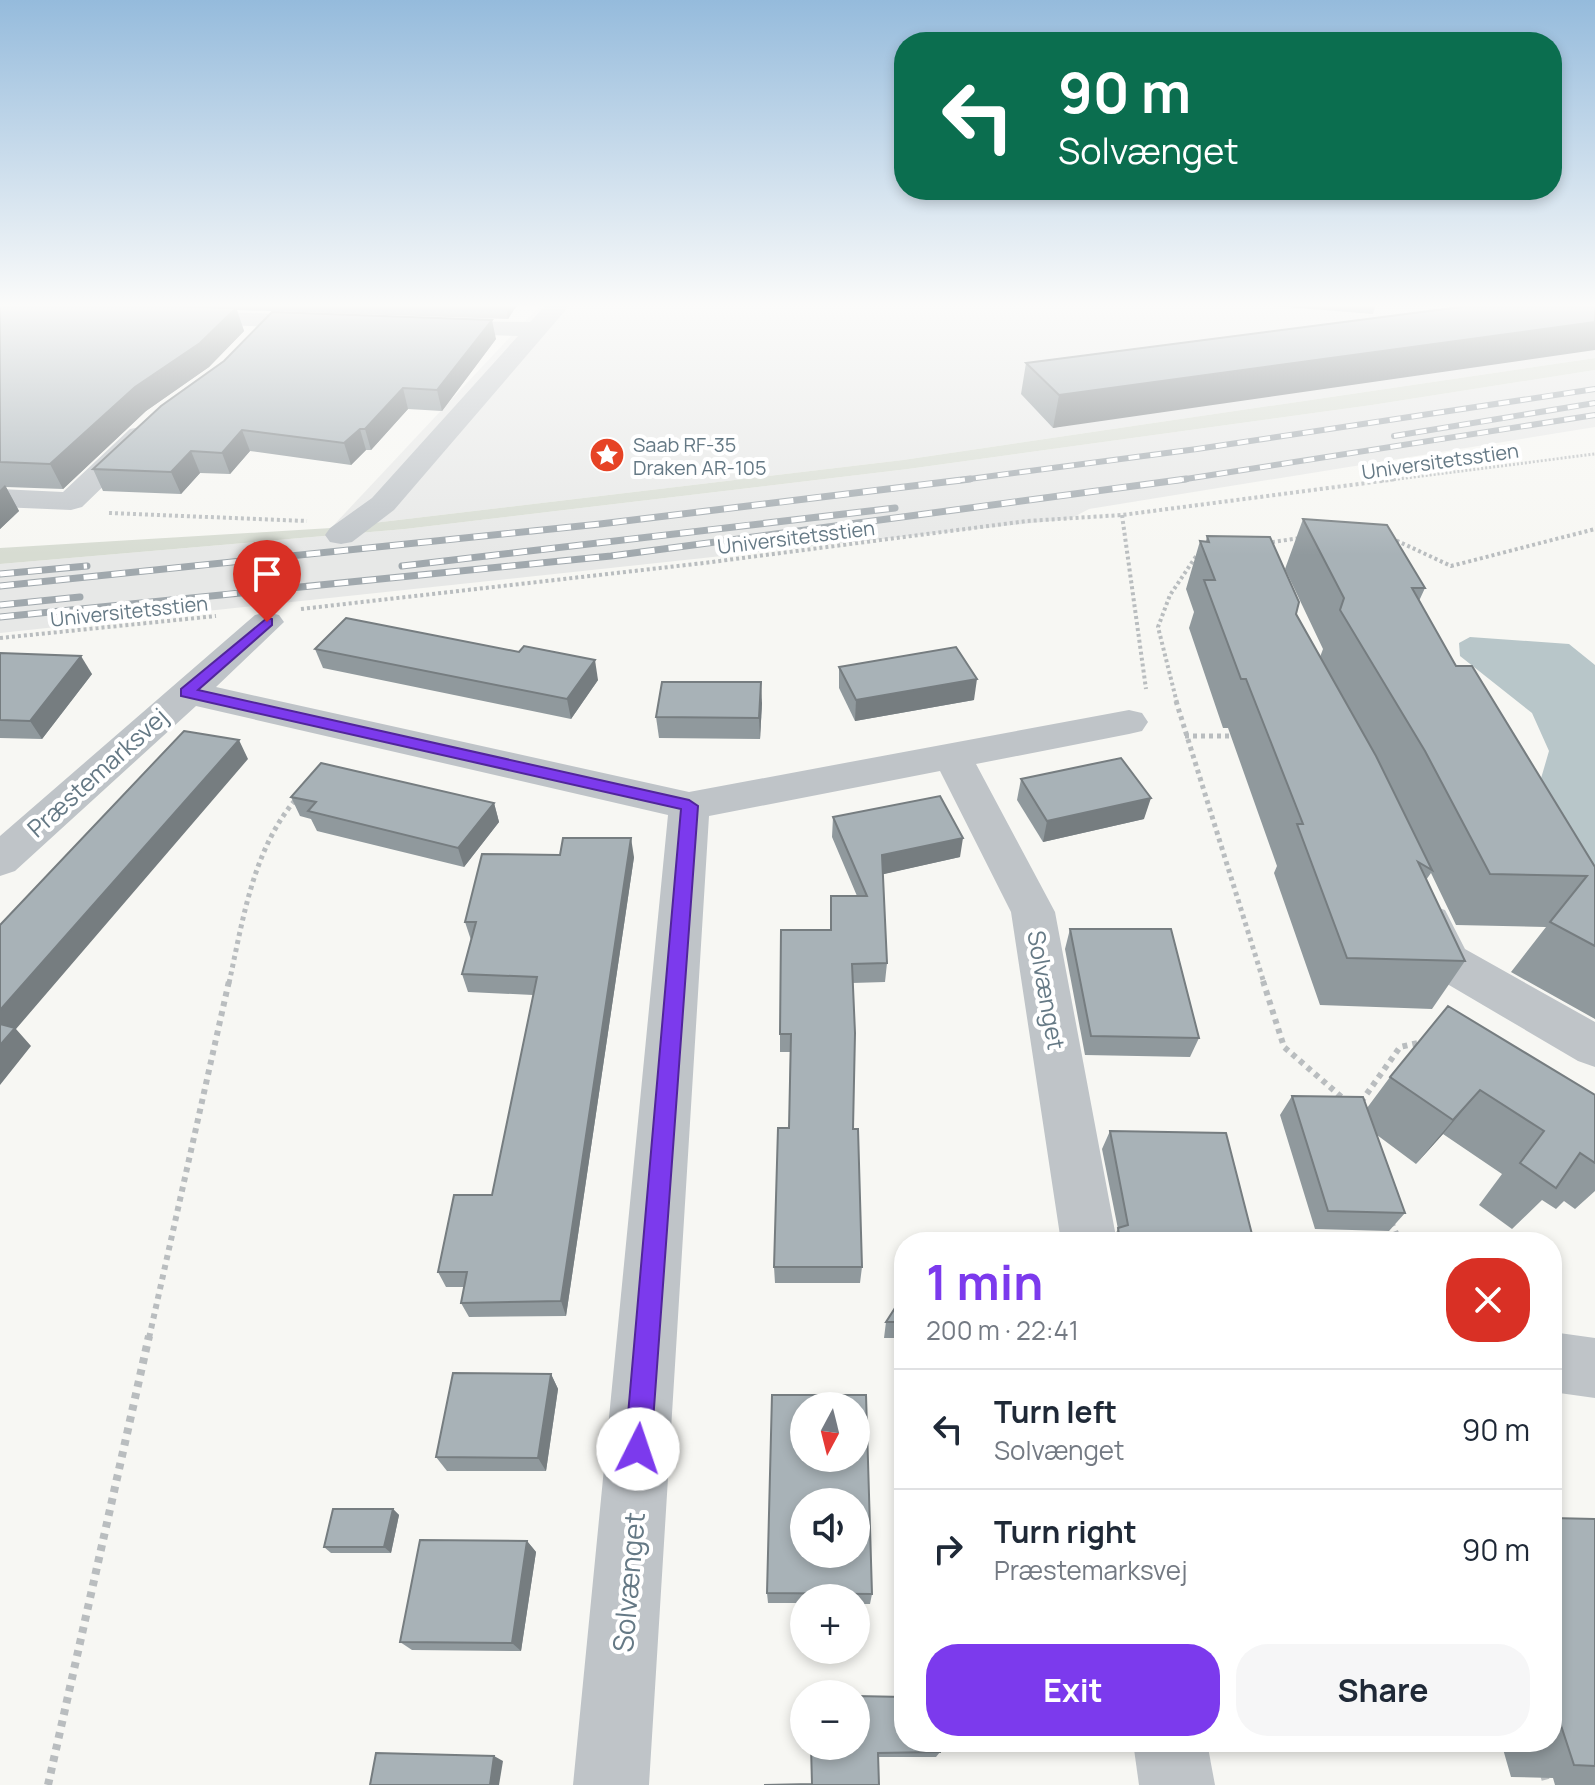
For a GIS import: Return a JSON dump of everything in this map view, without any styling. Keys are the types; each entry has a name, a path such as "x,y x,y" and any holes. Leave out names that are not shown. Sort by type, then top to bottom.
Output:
{"street":[{"path":"341,535 383,504 485,388"},
{"path":"0,498 71,501 158,419"},
{"name":"Præstemarksvej","path":"0,860 187,692 282,616"},
{"path":"187,692 689,806 1129,722"},
{"name":"Solvænget","path":"952,755 1033,912 1087,1232"},
{"name":"Solvænget","path":"611,1785 689,806"},
{"path":"1414,890 1448,962 1595,1046"},
{"path":"1562,1363 1595,1368"},
{"path":"1172,1752 1177,1785"}],"path":[{"name":"Universitetsstien","path":"282,616 1027,521 1122,515 1595,454"},
{"path":"71,501 81,512 96,513 306,522 318,513"},
{"path":"1122,515 1147,698 1129,722"},
{"path":"1385,535 1451,566 1595,529"},
{"path":"1256,545 1314,536"},
{"path":"1198,554 1170,595 1158,627 1185,736 1284,1047 1356,1109 1400,1047 1449,1037 1504,995"},
{"name":"Universitetsstien","path":"0,638 221,616"},
{"path":"1185,736 1246,736"},
{"path":"48,1785 250,889 281,816 300,794"},
{"path":"1387,1208 1394,1232"},
{"path":"1539,1756 1547,1785"}],"shaded area":[{"path":"462,388 1389,388 903,460 331,528"},
{"path":"1389,388 1478,388 908,469 405,529 0,564 0,548 331,528 903,460"},
{"path":"1478,388 1595,388 1595,427 1089,509 1070,519 0,633 0,564 405,529 908,469"},
{"path":"1470,637 1569,644 1595,665 1595,872 1535,799 1549,751 1532,713 1460,656 1459,643"}],"building":[{"path":"0,388 134,388 50,464 0,462"},
{"path":"186,388 403,388 365,429 360,429 344,443 242,430 222,453 191,451 171,472 93,469 161,406"},
{"path":"1052,388 1108,388 1059,395"},
{"path":"1303,519 1387,525 1425,588 1412,588 1456,666 1472,666 1595,867 1595,946 1550,922 1587,876 1490,874 1425,751 1340,610 1344,598"},
{"path":"1207,536 1270,537 1299,602 1296,614 1376,756 1432,870 1418,862 1465,961 1347,958 1297,824 1303,824 1246,679 1241,679 1204,580 1215,580 1200,541 1209,542"},
{"path":"346,618 519,652 524,646 595,660 567,699 315,649"},
{"path":"956,647 977,679 856,700 839,667"},
{"path":"0,653 81,656 30,721 0,720"},
{"path":"662,682 761,682 759,718 656,717"},
{"path":"184,731 239,740 0,1010 0,925"},
{"path":"1121,758 1151,798 1047,821 1021,779"},
{"path":"321,763 494,803 458,848 308,811 316,802 291,797"},
{"path":"940,796 963,838 882,855 887,963 852,964 855,1033 853,1129 858,1129 862,1267 774,1267 778,1128 789,1128 791,1034 780,1034 781,930 831,930 831,896 867,896 833,817"},
{"path":"563,838 631,838 561,1301 461,1303 467,1272 438,1272 454,1195 492,1195 537,977 462,974 476,922 465,922 482,854 560,855"},
{"path":"1070,929 1171,929 1199,1038 1091,1036"},
{"path":"1448,1006 1595,1095 1595,1163 1580,1153 1556,1188 1520,1163 1544,1131 1480,1090 1453,1120 1390,1077"},
{"path":"0,1024 15,1028 0,1045"},
{"path":"1292,1096 1363,1097 1405,1213 1328,1211"},
{"path":"1110,1131 1226,1133 1251,1232 1119,1232 1118,1228 1128,1225"},
{"path":"894,1310 894,1322 886,1322"},
{"path":"453,1373 551,1374 538,1458 436,1457"},
{"path":"772,1395 790,1395 790,1472 868,1472 869,1488 790,1488 790,1568 870,1568 870,1528 872,1594 870,1584 790,1584 790,1593 767,1593"},
{"path":"333,1509 393,1509 384,1547 324,1547"},
{"path":"1562,1518 1595,1519 1595,1766 1574,1765 1562,1728"},
{"path":"420,1540 527,1541 512,1643 400,1642"},
{"path":"870,1696 894,1697 894,1752 940,1752 878,1753 879,1785 764,1785 812,1784 811,1760 870,1760"},
{"path":"376,1753 494,1756 490,1785 370,1785"}],"railway":[{"path":"959,480 1197,449 1595,389"},
{"path":"1394,436 1595,403"},
{"path":"1185,479 1595,415"},
{"path":"959,480 970,479"},
{"path":"0,617 611,556 1185,479"},
{"path":"1173,481 1185,479"},
{"path":"0,586 600,524 959,480"},
{"path":"954,481 959,480"},
{"path":"402,566 895,508"},
{"path":"0,574 87,566"},
{"path":"0,605 80,597"}],"place":[{"name":"Saab RF-35 Draken AR-105","path":"607,455"}],"route":[{"path":"267,622 187,692 689,806 638,1449"}]}
